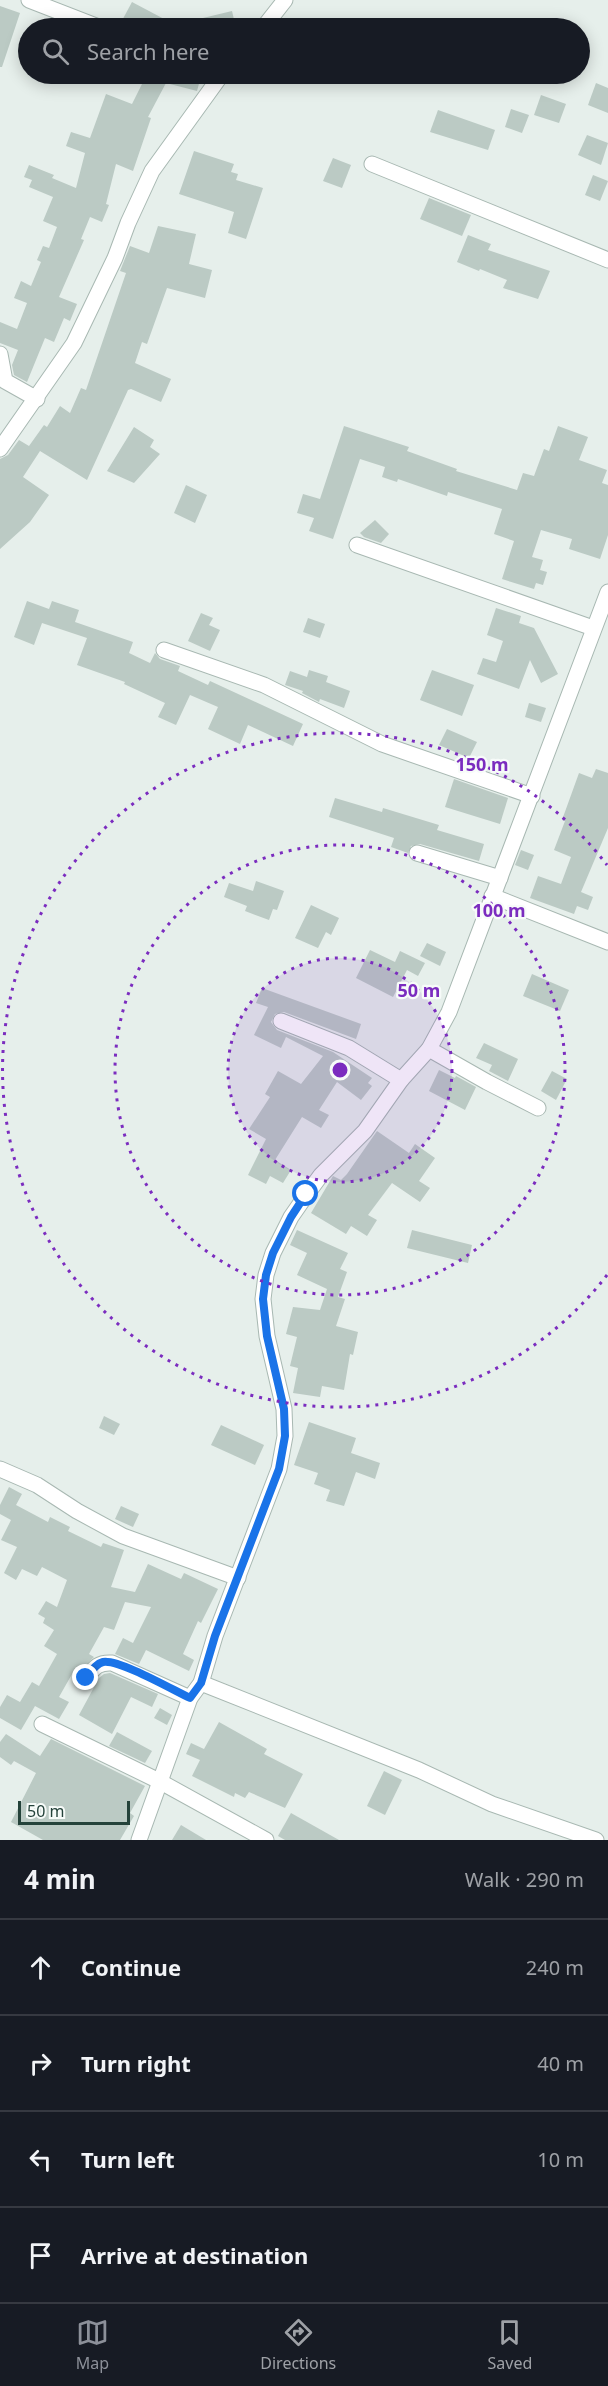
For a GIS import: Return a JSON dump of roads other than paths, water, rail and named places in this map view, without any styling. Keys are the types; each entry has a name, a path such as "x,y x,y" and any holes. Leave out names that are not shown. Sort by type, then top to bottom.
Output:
{"street":[{"path":"29,0 75,18"},
{"path":"271,18 285,0"},
{"path":"0,449 74,343 115,258 152,171 215,84"},
{"path":"372,164 608,260"},
{"path":"0,354 5,381 37,399"},
{"path":"357,545 593,628"},
{"path":"139,1840 190,1698 201,1683 215,1636 279,1469 285,1436 284,1409 264,1315 263,1299 266,1275 273,1253 291,1217 306,1194 321,1175 365,1131 401,1080 429,1049 449,1012 608,592"},
{"path":"164,650 264,685 382,744 532,796"},
{"path":"417,853 500,878"},
{"path":"492,896 608,942"},
{"path":"281,1021 349,1048 401,1080"},
{"path":"429,1049 538,1108"},
{"path":"0,1469 37,1485 99,1524 123,1536 238,1578"},
{"path":"86,1678 94,1667 103,1662 112,1663 124,1666 190,1698"},
{"path":"201,1683 419,1770 492,1804 596,1840"},
{"path":"42,1724 159,1781 266,1840"}]}
